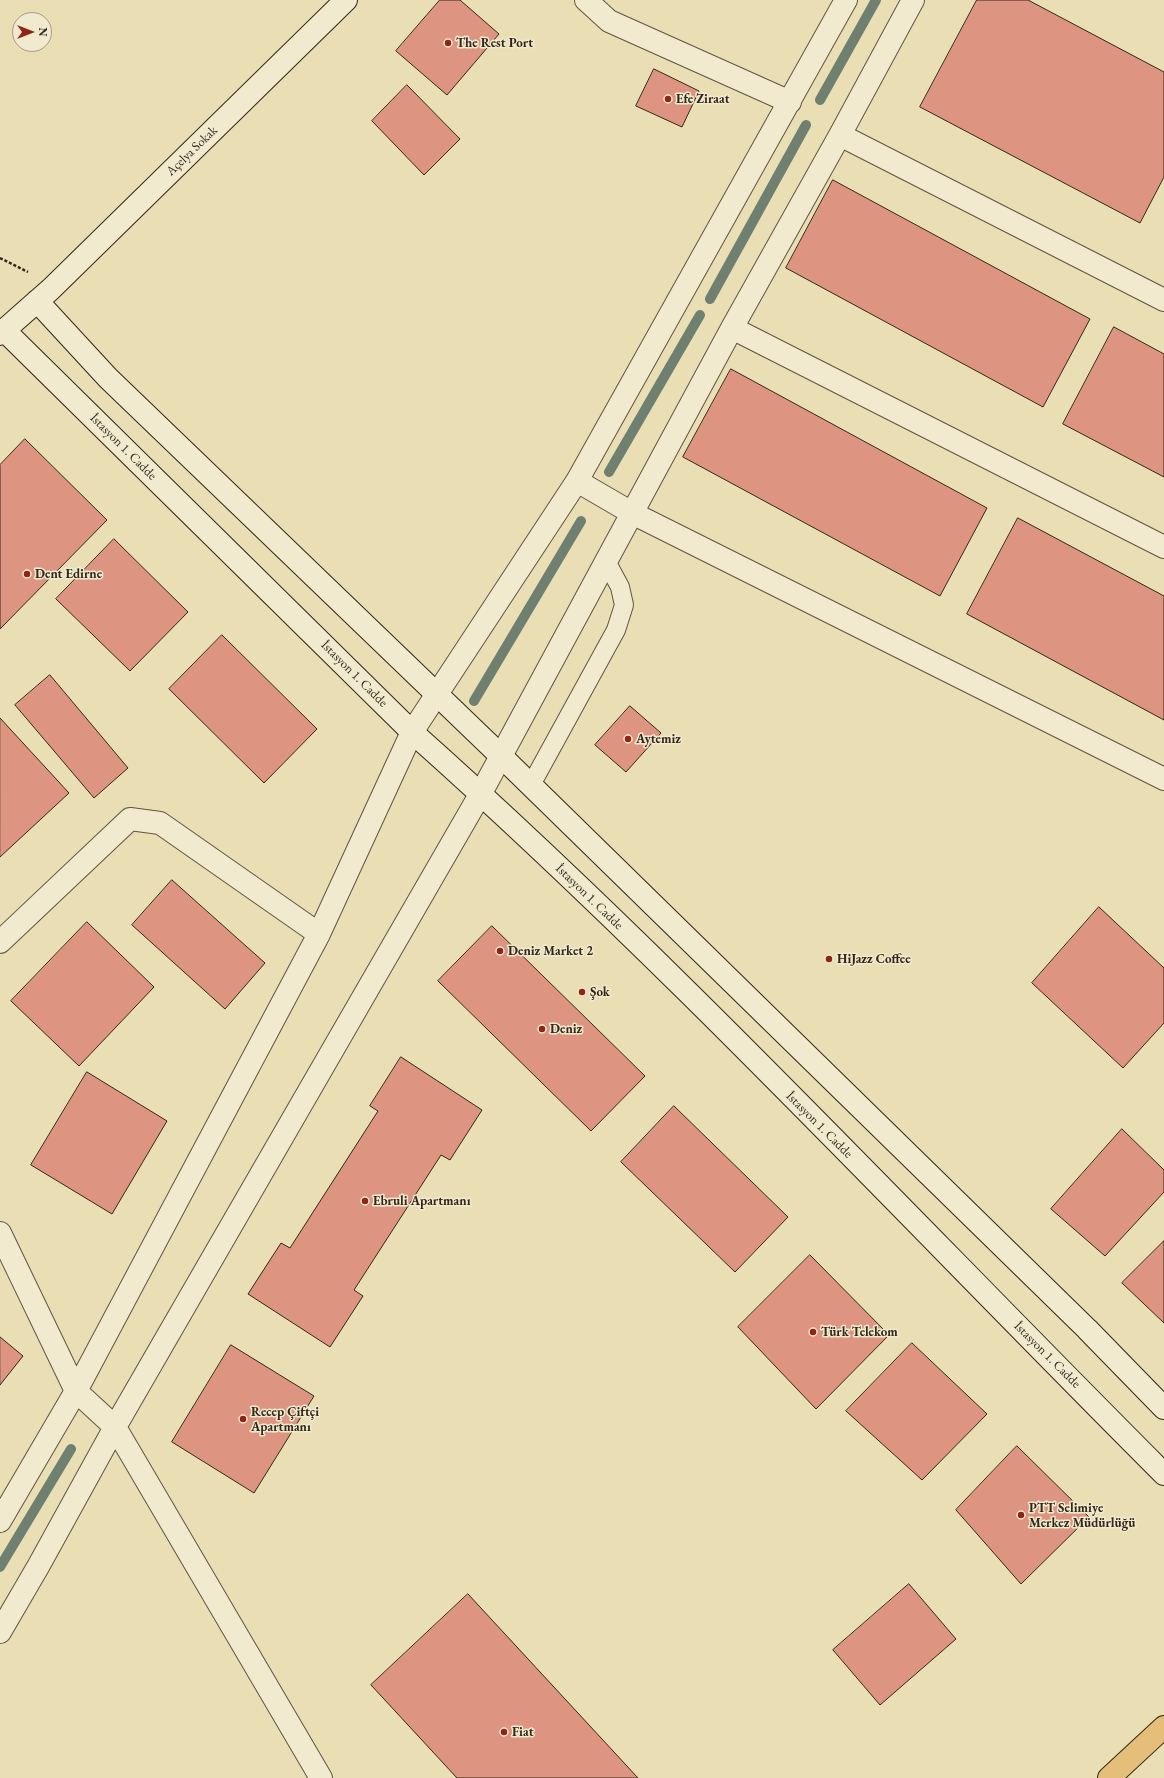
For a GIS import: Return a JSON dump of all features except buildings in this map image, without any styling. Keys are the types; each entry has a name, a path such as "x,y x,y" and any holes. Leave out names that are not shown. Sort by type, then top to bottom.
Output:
{"main road":[{"path":"1110,1778 1164,1727"}],"street":[{"name":"Açelya Sokak","path":"2,332 37,301 346,0"},
{"path":"586,0 609,21 790,102"},
{"path":"0,1521 76,1391 319,934 412,732 577,481 846,0"},
{"path":"0,1632 39,1565 115,1426 481,793 732,328 840,135 913,0"},
{"path":"840,135 1164,300"},
{"path":"37,301 108,378 531,785 1087,1329 1164,1408"},
{"path":"732,328 1164,547"},
{"name":"İstasyon 1. Cadde","path":"2,332 412,732 481,793 662,967 1164,1474"},
{"path":"577,481 632,513 1164,779"},
{"path":"0,942 130,819 160,824 319,934"},
{"path":"0,1233 76,1391 115,1426 321,1778"}],"lane":[{"path":"531,785 616,630 624,605 620,587 606,560"}],"waterway":[{"path":"820,100 876,0"},
{"path":"710,299 806,125"},
{"path":"609,472 700,315"},
{"path":"474,701 581,521"},
{"path":"0,1567 71,1449"}],"place":[{"name":"The Rest Port","path":"448,43"},
{"name":"Efe Ziraat","path":"668,99"},
{"name":"Dent Edirne","path":"27,574"},
{"name":"Aytemiz","path":"628,739"},
{"name":"Deniz Market 2","path":"500,951"},
{"name":"HiJazz Coffee","path":"829,959"},
{"name":"Şok","path":"582,992"},
{"name":"Deniz","path":"542,1029"},
{"name":"Ebruli Apartmanı","path":"365,1201"},
{"name":"Türk Telekom","path":"813,1332"},
{"name":"Recep Çiftçi Apartmanı","path":"243,1419"},
{"name":"PTT Selimiye Merkez Müdürlüğü","path":"1021,1515"},
{"name":"Fiat","path":"504,1732"}]}
